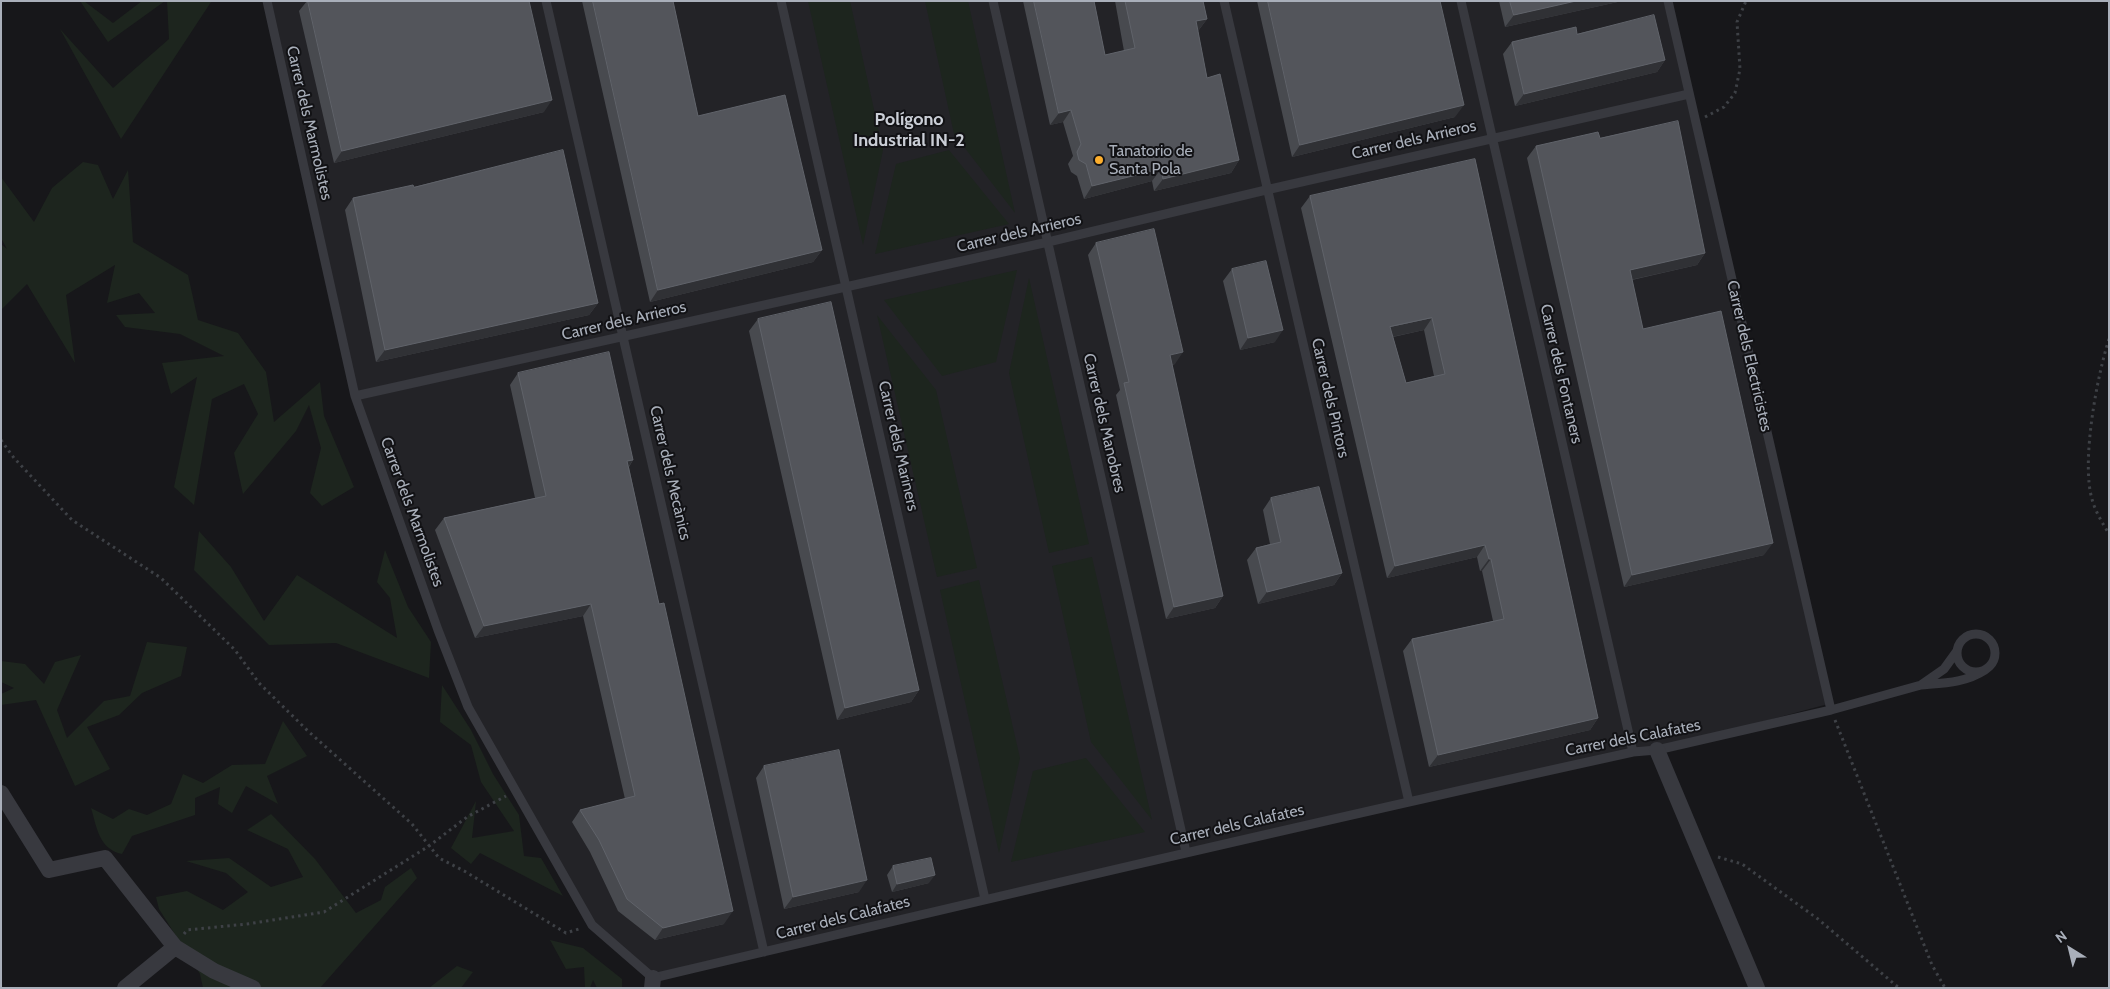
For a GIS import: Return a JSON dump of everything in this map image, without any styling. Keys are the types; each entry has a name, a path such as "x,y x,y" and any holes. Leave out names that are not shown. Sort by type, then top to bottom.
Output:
{"street":[{"path":"1657,750 1757,988"},
{"path":"1,793 49,870 106,858 175,946 214,971 253,988"},
{"path":"125,988 175,946"}],"lane":[{"name":"Carrer dels Marmolistes","path":"267,1 355,396 438,630 468,706 592,925 652,983"},
{"name":"Carrer dels Mecànics","path":"546,1 764,952"},
{"name":"Carrer dels Mariners","path":"781,1 986,899"},
{"name":"Carrer dels Manobres","path":"993,1 1186,852"},
{"name":"Carrer dels Pintors","path":"1224,1 1266,190 1409,802"},
{"name":"Carrer dels Fontaners","path":"1461,1 1633,752"},
{"name":"Carrer dels Electricistes","path":"1668,1 1831,710"},
{"name":"Carrer dels Arrieros","path":"355,396 1048,242 1491,138 1689,94"},
{"path":"1974,635 1986,638 1994,648 1993,661 1985,670 1972,678 1921,685 1944,669 1963,640 1968,636 1974,635"},
{"path":"1957,651 1957,657 1963,667 1974,672 1985,670"},
{"name":"Carrer dels Calafates","path":"652,983 764,952 1186,852 1633,752 1657,750 1831,710 1921,685"}],"path":[{"path":"1695,120 1710,116 1724,107 1735,93 1740,69 1737,22 1746,1"},
{"path":"2109,338 2096,390 2089,455 2092,499 2109,534"},
{"path":"1,440 14,458 72,520 161,578 235,650 259,683 308,731 412,824 439,858 466,872 566,933 592,925"},
{"path":"1831,710 1932,965 1945,988"},
{"path":"175,946 187,930 247,924 324,912 429,846 467,817 506,796 518,794"},
{"path":"1700,853 1742,864 1818,919 1899,988"}],"shaded area":[{"path":"80,1 84,1 113,23 142,1 165,1 108,42"},
{"path":"167,1 211,2 121,139 60,29 113,88 169,39"},
{"path":"267,1 1668,1 1828,704 1657,750 1633,752 653,978 592,925 468,707 355,396"},
{"path":"808,1 850,1 883,150 863,245"},
{"path":"925,1 968,1 1015,213 954,134"},
{"path":"949,150 1009,224 875,254 896,164"},
{"path":"83,162 98,165 113,199 128,170 133,242 188,275 198,320 238,333 266,372 274,422 320,382 324,416 354,487 322,506 310,493 321,448 309,405 296,431 243,494 234,453 258,414 244,384 212,399 194,505 174,487 197,377 171,394 162,363 224,356 180,334 125,327 116,315 155,313 139,293 107,303 115,265 66,295 75,363 27,284 2,309 1,322 1,244 7,249 1,238 1,177 34,222 52,188"},
{"path":"1017,270 996,362 942,376 884,300"},
{"path":"1029,278 1089,544 1049,553 1009,373"},
{"path":"877,315 936,390 977,568 937,577"},
{"path":"199,531 231,567 264,621 297,575 397,638 390,598 377,582 385,550 408,607 431,642 429,678 336,643 269,645 194,570"},
{"path":"1092,557 1152,820 1091,742 1052,566"},
{"path":"979,580 1020,758 999,853 940,590"},
{"path":"147,642 187,647 181,676 142,693 119,715 87,727 110,769 75,786 36,700 1,705 1,694 14,688 1,682 1,661 25,664 44,684 55,662 81,655 57,710 67,738 104,701 130,696"},
{"path":"442,685 471,730 493,774 519,815 524,856 541,858 563,896 480,853 471,864 451,848 476,801 472,838 514,831 481,782 471,745 440,722"},
{"path":"283,721 307,756 267,776 278,804 246,786 232,813 218,804 220,787 195,798 195,815 132,836 122,854 108,848 100,837 91,808 113,819 129,809 147,815 171,804 183,774 203,783 232,765 265,764"},
{"path":"1086,758 1145,832 1011,862 1033,771"},
{"path":"271,814 315,859 356,913 381,900 385,887 411,868 417,878 320,988 203,988 200,974 159,909 156,897 187,891 223,910 248,892 226,873 186,861 229,858 271,887 303,877 288,849 247,830"},
{"path":"550,940 583,948 622,979 622,988 597,988 593,980 590,988 585,988 584,967 566,969"},
{"path":"457,966 473,972 461,988 429,988"}],"building":[{"path":"308,1 529,1 552,100 342,151"},
{"path":"593,1 673,1 698,116 785,95 822,250 658,290"},
{"path":"1034,1 1094,1 1105,55 1135,48 1125,1 1203,1 1207,19 1196,21 1207,78 1220,74 1239,160 1163,179 1161,169 1092,186 1086,164 1079,160 1077,152 1081,144 1071,110 1059,113"},
{"path":"1268,1 1440,1 1464,105 1300,145"},
{"path":"1510,1 1576,1 1514,15"},
{"path":"1654,15 1665,60 1524,94 1512,42 1576,27 1577,34"},
{"path":"1678,121 1705,253 1630,270 1643,329 1721,311 1773,543 1632,575 1536,146 1598,132 1600,138"},
{"path":"563,150 598,303 385,350 353,198 413,185 414,187"},
{"path":"1475,159 1598,718 1438,755 1412,639 1504,619 1491,559 1489,559 1485,545 1395,566 1310,196","holes":["1432,318 1445,374 1406,383 1390,327"]},
{"path":"1154,229 1183,352 1170,355 1223,596 1174,607 1124,383 1129,382 1096,243"},
{"path":"1266,261 1283,330 1248,338 1232,269"},
{"path":"831,302 919,690 845,708 758,319"},
{"path":"609,352 633,460 627,461 659,604 664,603 733,911 663,928 627,899 599,840 580,810 635,796 591,604 484,626 444,518 546,496 518,373"},
{"path":"1319,487 1342,573 1267,592 1256,548 1281,542 1271,498"},
{"path":"839,750 867,880 793,897 764,766"},
{"path":"931,858 935,875 897,884 893,866"}],"place":[{"name":"Tanatorio de Santa Pola","path":"1099,160"}],"district":[{"name":"Polígono Industrial IN-2","path":"909,130"}]}
